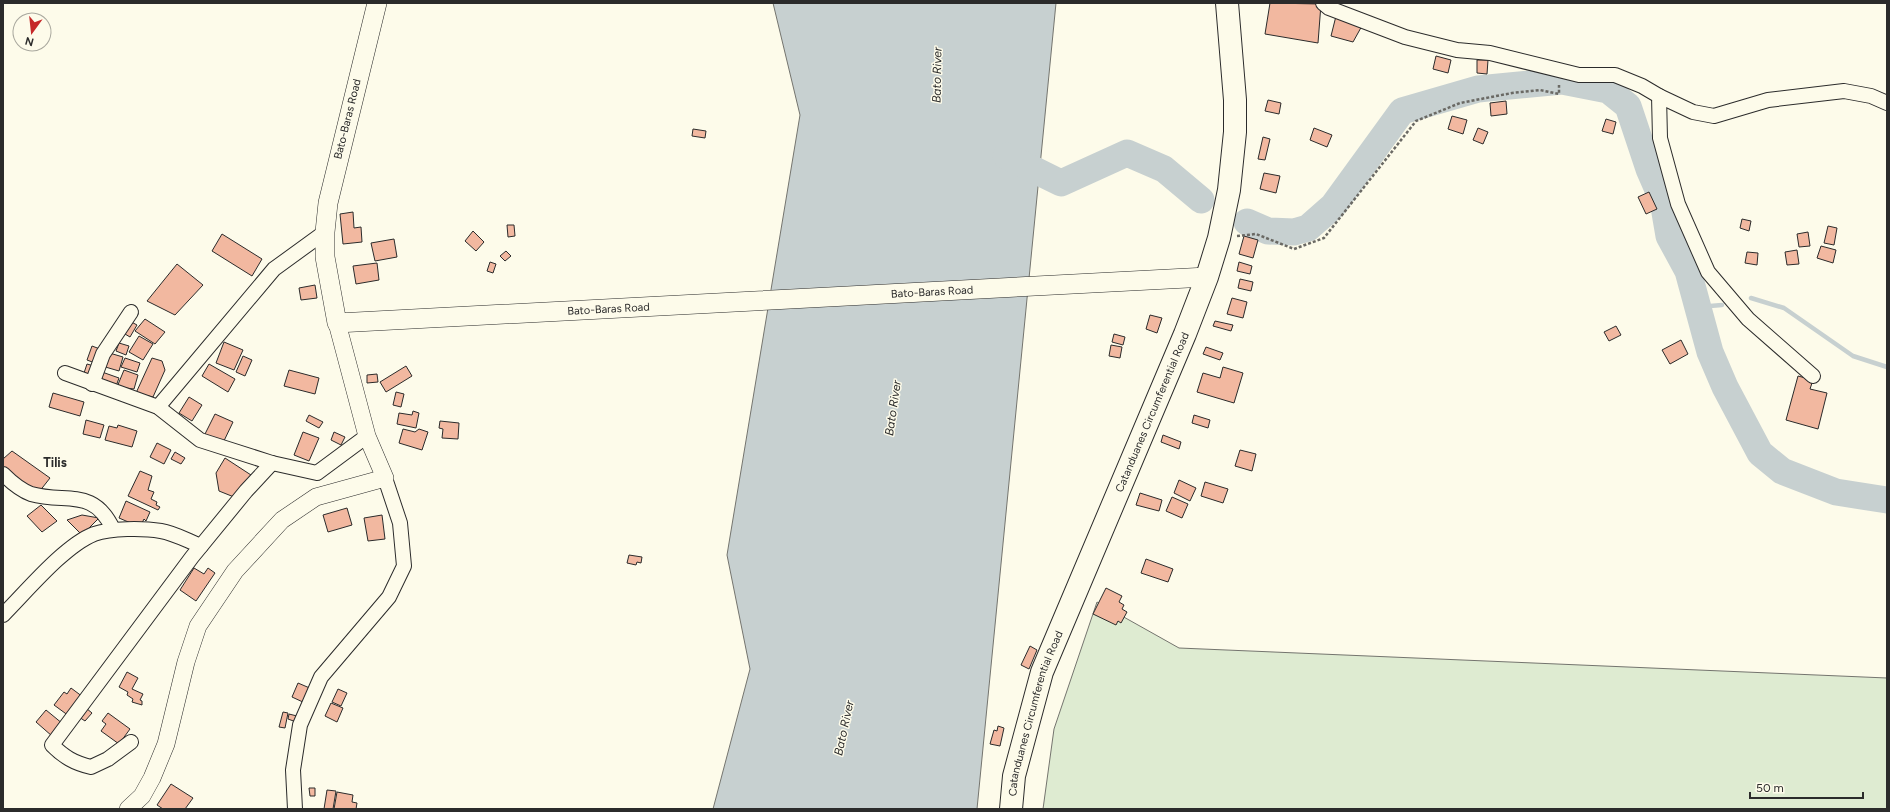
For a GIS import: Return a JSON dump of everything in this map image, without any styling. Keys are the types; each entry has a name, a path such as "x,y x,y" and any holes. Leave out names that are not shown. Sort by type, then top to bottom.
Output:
{"main road":[{"name":"Bato-Baras Road","path":"377,3 333,178 325,232 325,257 337,323 1207,276"},
{"name":"Catanduanes Circumferential Road","path":"1011,809 1014,776 1042,672 1207,276 1219,238 1229,190 1235,132 1235,100 1227,3"}],"street":[{"path":"1323,3 1329,8 1405,37 1457,50 1490,53 1579,75 1615,75 1642,86 1693,112 1714,116 1768,100 1844,92 1871,96 1887,103"},
{"path":"1659,96 1660,138 1676,197 1708,272 1748,319 1813,376"},
{"path":"158,407 274,269 325,232"},
{"path":"92,384 103,354 131,312"},
{"path":"295,809 293,770 300,725 321,678 389,598 404,566 400,523 385,478 367,436 337,323"},
{"path":"65,373 158,407 200,440 272,463 317,473 367,436"},
{"path":"131,742 108,759 91,767 76,763 62,756 52,745 201,546 246,491 272,463"},
{"path":"3,474 14,485 30,494 72,498 94,504 107,515 114,529"},
{"path":"128,809 142,796 152,778 166,744 186,662 198,626 235,572 282,520 316,497 385,478"},
{"path":"3,615 78,542 95,534 114,529 161,531 201,546"}],"path":[{"path":"1219,238 1256,234 1294,249 1324,238 1416,121 1460,103 1512,93 1540,90 1559,94"}],"green space":[{"path":"1097,602 1179,648 1887,678 1887,809 1043,809 1054,729"}],"water":[{"name":"Bato River","path":"773,3 1056,3 977,809 713,809 750,669 727,555 800,115"}],"building":[{"path":"1270,3 1321,4 1318,43 1265,34"},
{"path":"1336,16 1363,24 1353,42 1331,36"},
{"path":"1436,56 1451,60 1448,73 1433,69"},
{"path":"1477,60 1488,60 1487,74 1477,73"},
{"path":"1268,100 1281,103 1279,114 1265,111"},
{"path":"1506,101 1507,114 1491,116 1490,103"},
{"path":"1452,116 1467,120 1463,134 1448,129"},
{"path":"1606,119 1616,122 1613,134 1602,131"},
{"path":"1314,128 1332,135 1327,147 1310,140"},
{"path":"1478,128 1488,132 1483,144 1473,140"},
{"path":"693,129 706,131 705,138 692,136"},
{"path":"1263,137 1270,139 1265,160 1258,159"},
{"path":"1264,173 1280,176 1276,193 1260,189"},
{"path":"1649,192 1657,209 1646,214 1638,197"},
{"path":"353,212 354,228 361,227 362,242 343,244 340,214"},
{"path":"1742,219 1751,221 1749,231 1740,228"},
{"path":"507,225 514,225 515,236 508,237"},
{"path":"1828,226 1837,228 1834,245 1824,243"},
{"path":"473,231 484,242 476,251 465,241"},
{"path":"1808,232 1810,246 1799,247 1797,234"},
{"path":"222,234 262,259 252,276 212,251"},
{"path":"1244,236 1258,240 1253,258 1239,254"},
{"path":"394,239 397,257 375,261 371,243"},
{"path":"1821,246 1836,250 1833,263 1817,258"},
{"path":"1797,250 1799,264 1787,265 1785,252"},
{"path":"506,251 511,256 505,261 500,256"},
{"path":"1747,252 1758,253 1757,265 1745,263"},
{"path":"490,262 496,264 493,273 487,271"},
{"path":"1239,262 1252,266 1250,274 1237,271"},
{"path":"377,263 379,280 356,284 353,266"},
{"path":"177,264 203,285 175,315 147,301"},
{"path":"1240,279 1253,282 1251,291 1238,288"},
{"path":"315,285 317,298 301,300 299,288"},
{"path":"1232,298 1247,302 1243,318 1227,314"},
{"path":"1150,315 1162,318 1157,333 1146,329"},
{"path":"126,319 137,325 130,337 120,331"},
{"path":"145,319 165,332 155,344 135,331"},
{"path":"1215,321 1233,325 1231,331 1213,326"},
{"path":"1616,326 1621,335 1609,341 1604,332"},
{"path":"1114,334 1125,337 1123,345 1112,342"},
{"path":"139,336 153,344 143,360 129,352"},
{"path":"1681,340 1688,354 1670,364 1662,350"},
{"path":"224,342 243,350 234,370 216,363"},
{"path":"119,343 129,346 126,355 116,351"},
{"path":"1111,345 1122,347 1120,358 1109,356"},
{"path":"92,346 100,349 95,363 87,360"},
{"path":"1206,347 1223,353 1220,360 1203,354"},
{"path":"106,352 123,357 119,371 102,366"},
{"path":"243,356 252,360 245,376 236,372"},
{"path":"125,358 140,363 137,372 121,367"},
{"path":"152,358 162,361 165,370 153,397 136,393"},
{"path":"87,364 94,366 90,379 83,376"},
{"path":"209,364 235,379 228,392 202,376"},
{"path":"406,366 412,376 386,392 380,382"},
{"path":"1223,367 1243,373 1234,403 1197,392 1203,373 1220,378"},
{"path":"124,370 138,375 134,389 117,387"},
{"path":"289,370 319,378 315,394 284,386"},
{"path":"102,372 119,378 115,389 98,383"},
{"path":"377,374 378,382 367,383 367,375"},
{"path":"1798,376 1813,380 1810,389 1827,393 1818,429 1786,420"},
{"path":"396,392 404,394 401,407 393,405"},
{"path":"53,393 84,402 80,416 49,407"},
{"path":"189,397 202,405 192,421 179,413"},
{"path":"413,411 419,413 416,428 397,424 399,413 412,415"},
{"path":"215,414 233,422 222,445 204,436"},
{"path":"309,415 323,422 319,428 306,421"},
{"path":"1194,415 1210,420 1208,428 1192,423"},
{"path":"86,420 104,425 100,438 83,434"},
{"path":"440,421 459,423 458,439 442,438 443,429 439,428"},
{"path":"118,425 137,431 132,447 105,440 109,426 117,428"},
{"path":"403,429 415,432 419,429 428,432 422,450 399,443"},
{"path":"303,432 319,438 309,461 294,455"},
{"path":"334,432 345,437 341,445 331,440"},
{"path":"1163,435 1181,442 1179,449 1161,442"},
{"path":"157,443 171,450 164,464 150,457"},
{"path":"1240,450 1256,454 1252,471 1235,466"},
{"path":"12,451 50,478 39,492 3,470 3,459"},
{"path":"175,452 185,458 181,464 171,459"},
{"path":"225,458 251,475 234,497 219,491 216,473"},
{"path":"140,471 152,476 148,490 154,492 151,499 157,502 156,505 160,507 158,510 128,496"},
{"path":"1179,480 1196,488 1190,501 1174,493"},
{"path":"1205,482 1228,489 1223,503 1201,496"},
{"path":"1140,493 1162,500 1159,511 1136,505"},
{"path":"1172,497 1188,504 1182,518 1166,511"},
{"path":"126,501 150,512 146,521 144,519 140,527 119,518"},
{"path":"41,505 57,521 42,532 27,516"},
{"path":"347,508 352,525 328,532 323,515"},
{"path":"82,515 99,518 82,535 67,520"},
{"path":"382,515 385,539 368,541 364,518"},
{"path":"629,555 642,557 641,563 637,562 636,565 627,563"},
{"path":"1146,559 1173,569 1168,582 1141,573"},
{"path":"194,568 204,574 208,568 215,573 196,601 180,590"},
{"path":"1106,588 1122,596 1119,602 1124,605 1122,609 1127,612 1121,623 1118,621 1116,625 1093,614"},
{"path":"1030,646 1037,650 1029,669 1021,665"},
{"path":"127,672 138,678 132,689 143,694 140,700 142,701 142,705 132,702 133,699 127,695 128,692 119,687"},
{"path":"298,683 312,689 305,703 292,697"},
{"path":"71,688 83,697 69,716 54,705 64,692 67,694"},
{"path":"338,689 347,693 341,706 332,702"},
{"path":"331,703 343,708 337,722 325,716"},
{"path":"86,708 92,713 85,721 79,717"},
{"path":"46,710 63,724 52,736 36,722"},
{"path":"283,712 288,713 285,728 279,727"},
{"path":"108,713 130,729 119,744 101,731 106,724 102,721"},
{"path":"289,714 301,717 299,723 288,719"},
{"path":"998,726 1004,728 1000,746 990,744 994,730 997,731"},
{"path":"171,784 193,798 185,809 163,809 157,805"},
{"path":"309,788 315,788 315,796 310,796"},
{"path":"327,790 336,791 333,809 324,809"},
{"path":"337,792 353,795 352,802 357,803 356,809 334,809"}],"waterway":[{"path":"1247,222 1268,231 1294,232 1308,228 1333,206 1402,111 1478,89 1562,81 1608,90 1628,106 1649,169 1663,201 1669,236 1688,271 1710,352 1725,387 1760,453 1782,471 1836,492 1887,500"},
{"path":"1006,156 1061,183 1127,153 1164,169 1201,200"},
{"path":"1751,298 1784,308 1853,356 1887,367"},
{"path":"1698,307 1722,305"}],"district":[{"name":"Tilis","path":"55,462"}]}
